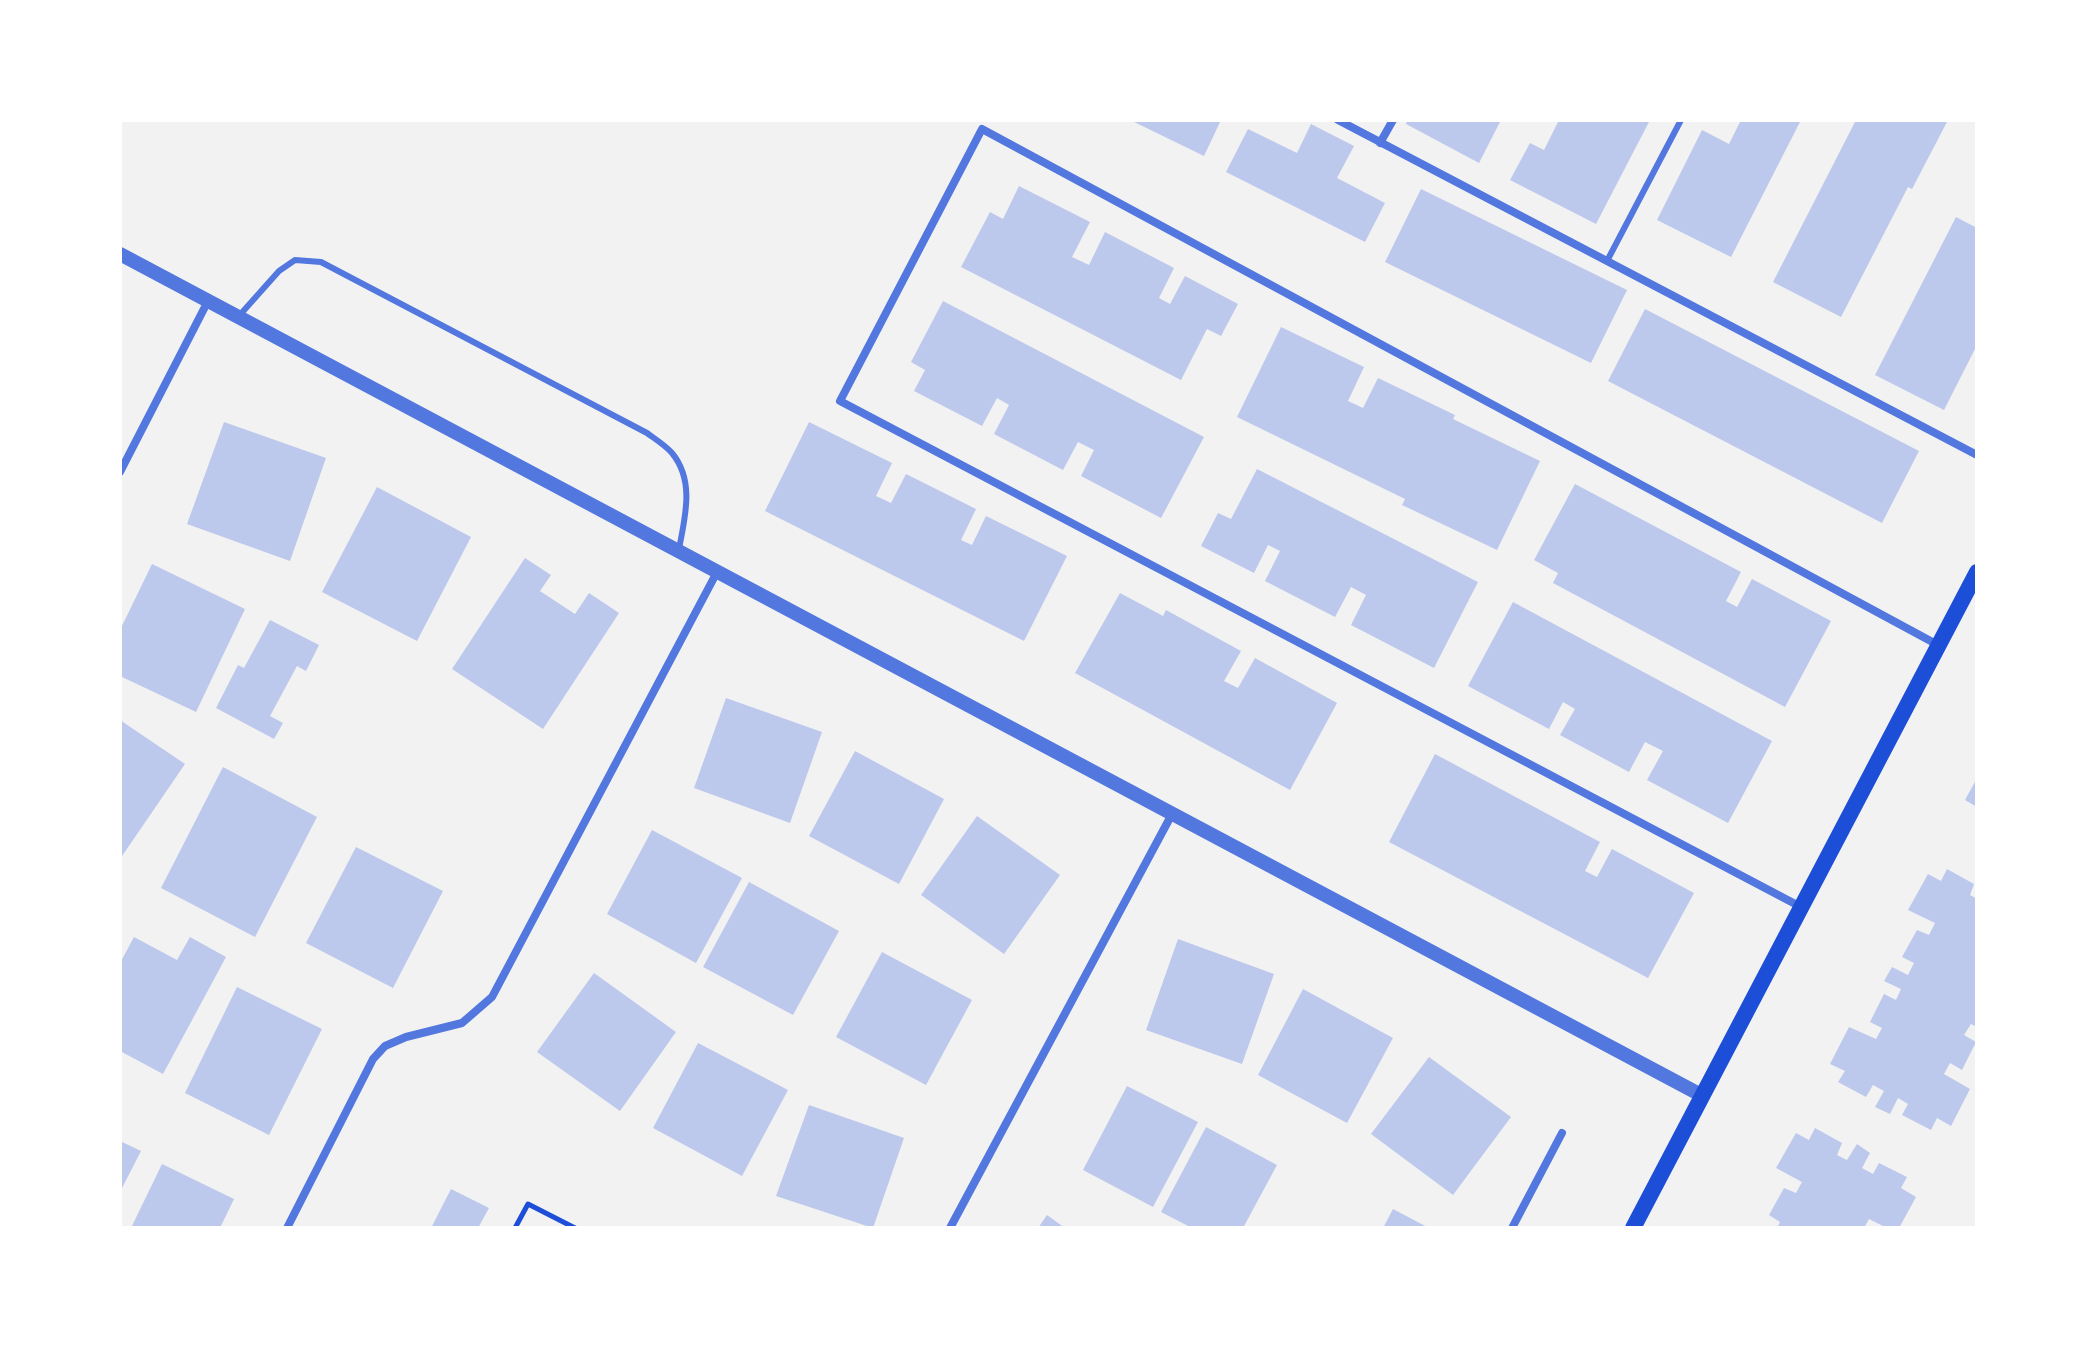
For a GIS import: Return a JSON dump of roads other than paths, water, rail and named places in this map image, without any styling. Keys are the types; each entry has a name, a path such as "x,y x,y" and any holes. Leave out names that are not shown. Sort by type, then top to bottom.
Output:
{"main road":[{"path":"1633,1228 1977,572"}],"street":[{"path":"1338,120 1977,455"},
{"path":"1380,143 1393,120"},
{"path":"1801,907 840,401 982,129 1939,645"},
{"path":"120,254 1701,1095"},
{"path":"120,472 208,301"},
{"path":"287,1228 373,1059 385,1046 406,1037 462,1023 492,997 717,572"},
{"path":"950,1228 1172,814"},
{"path":"1512,1228 1562,1133"}],"lane":[{"path":"1607,261 1681,120"},
{"path":"238,317 279,271 295,260 321,262 647,433 672,453 683,477 689,501 678,550"}]}
